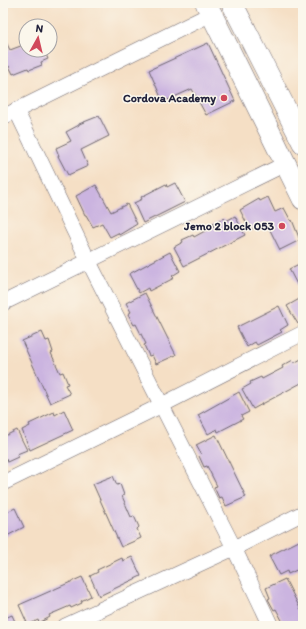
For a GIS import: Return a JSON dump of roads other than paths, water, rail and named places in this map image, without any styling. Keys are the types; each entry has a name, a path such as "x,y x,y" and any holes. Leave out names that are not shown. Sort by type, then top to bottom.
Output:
{"street":[{"path":"236,4 303,143"},
{"path":"271,626 234,548 162,405 88,260 10,114 208,8 303,199"},
{"path":"264,123 287,112"},
{"path":"3,303 285,164"},
{"path":"3,483 162,405 303,333"},
{"path":"65,626 234,548 303,513"}],"place":[{"name":"Cordova Academy","path":"224,98"},
{"name":"Jemo 2 block 053","path":"282,226"}]}
